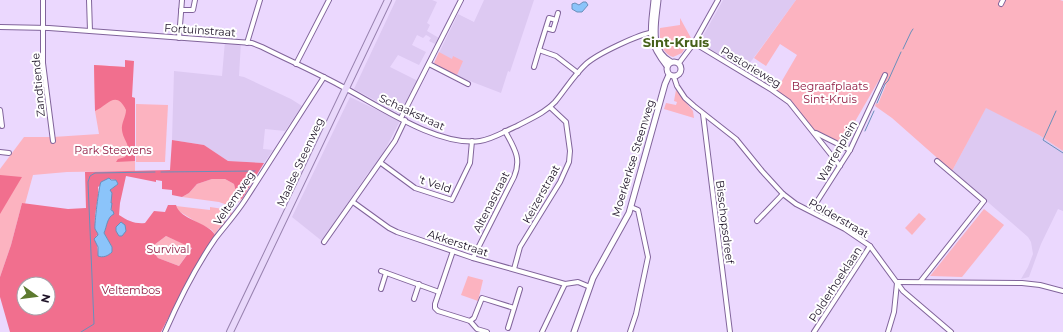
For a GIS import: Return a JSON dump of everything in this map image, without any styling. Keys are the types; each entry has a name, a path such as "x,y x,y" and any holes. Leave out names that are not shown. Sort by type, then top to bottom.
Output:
{"main road":[{"name":"Maalse Steenweg","path":"230,332 388,0"}],"street":[{"name":"Zandtiende","path":"43,0 43,63 52,141"},
{"path":"90,0 90,31"},
{"path":"179,38 182,0"},
{"path":"181,10 193,10 195,0"},
{"path":"247,43 260,0"},
{"path":"296,64 329,0"},
{"path":"324,242 395,141 403,119 461,0"},
{"path":"654,0 652,43 656,52 669,64"},
{"path":"653,32 658,0"},
{"path":"679,64 694,43 718,0"},
{"path":"546,28 553,30 558,13"},
{"path":"534,68 549,18 556,20"},
{"name":"Fortuinstraat","path":"0,27 44,28 247,43 262,47 346,88"},
{"name":"Schaakstraat","path":"346,88 403,119 441,136 472,141 486,140 541,113 550,107 586,64 626,42 653,32"},
{"name":"Pastorieweg","path":"694,43 772,90 789,102 840,166"},
{"path":"539,50 556,56 578,73"},
{"path":"669,64 675,62 679,64"},
{"path":"429,64 468,84"},
{"path":"669,64 667,71 672,76 679,75 681,70 679,64"},
{"name":"Warrenplein","path":"811,211 850,150 884,75"},
{"name":"Moerkerkse Steenweg","path":"574,332 590,286 624,224 631,207 666,84 672,76"},
{"name":"Polderstraat","path":"672,76 685,98 736,139 783,194 796,204 845,229 870,246 903,291 951,332"},
{"name":"Veltemweg","path":"165,332 195,273 216,239 239,210 324,77"},
{"path":"666,84 673,83 677,86"},
{"name":"Keizerstraat","path":"514,269 520,247 563,176 569,162 570,150 566,122 550,107"},
{"path":"0,110 2,126"},
{"name":"Bisschopsdreef","path":"703,114 730,332"},
{"path":"812,130 850,150"},
{"name":"Altenastraat","path":"473,258 514,177 518,165 517,157 506,131"},
{"name":"'t Veld","path":"381,163 415,188 452,200 470,164 472,141"},
{"path":"0,152 9,153"},
{"path":"920,282 984,201 937,161"},
{"path":"757,221 783,194"},
{"name":"Akkerstraat","path":"353,202 389,228 452,251 565,284 578,282 590,286"},
{"path":"630,332 636,314 648,257 638,210 631,207"},
{"name":"Polderhoeklaan","path":"814,332 870,246"},
{"path":"452,251 435,308 438,311 470,321 477,329 487,332"},
{"path":"381,271 439,292"},
{"path":"381,289 386,273"},
{"path":"888,332 894,312 897,282 1022,283 1040,285 1063,291"},
{"path":"414,299 419,284"},
{"path":"542,332 565,284"},
{"path":"508,328 520,289"},
{"path":"470,321 474,318 482,298 514,308"}],"shaded area":[{"path":"396,0 432,0 437,2 427,23 430,25 427,31 439,38 435,44 429,41 431,38 426,35 423,38 417,35 412,45 426,52 419,65 398,55 390,67 418,81 400,114 354,89"},
{"path":"484,0 534,0 510,72 508,71 501,93 449,73 434,63 458,14 474,22"},
{"path":"723,0 796,0 744,71 699,43"},
{"path":"225,41 241,42 239,76 291,99 302,106 285,131 265,129 263,149 273,150 264,163 228,161 204,145 172,140 174,71 222,76"},
{"path":"350,97 400,121 378,163 368,173 322,241 292,217"},
{"path":"986,107 1039,135 1063,151 1063,211 1058,209 1041,244 1029,277 1021,279 1033,254 1031,242 1028,237 952,171"}],"green space":[{"name":"Begraafplaats Sint-Kruis","path":"796,0 1063,1 1063,151 1039,135 986,108 952,171 892,118 875,106 876,103 878,104 886,85 879,80 842,144 813,129 789,99 776,91 797,55 780,44 766,66 754,58"},
{"path":"680,18 691,38 682,53 673,57 663,49 660,37 660,28 680,25"},
{"path":"439,52 452,59 453,56 463,61 457,75 441,69 434,63"},
{"name":"Park Steevens","path":"125,60 132,97 135,98 135,171 67,172 33,175 25,204 22,203 11,245 0,277 0,169 24,137 99,134 95,111 94,65 125,67"},
{"path":"125,60 134,61 132,97 135,98 135,161 116,162 118,159 125,157 128,150 122,130 126,110 119,101 115,100 95,111 94,65 125,67"},
{"path":"676,90 693,111 694,118 664,109 666,103 676,105 677,102 674,101"},
{"path":"136,104 168,105 165,162 136,162"},
{"name":"Veltembos","path":"172,140 204,145 228,161 264,163 242,199 237,197 234,184 225,179 212,179 197,184 189,193 182,197 172,195 172,190 162,189 162,181 156,180 156,182 126,176 119,215 125,219 132,222 145,223 154,211 165,212 168,205 176,205 188,218 207,227 215,235 192,272 161,332 10,332 0,297 0,277 11,245 22,203 68,209 86,208 85,172 170,170","holes":["109,179 116,180 118,184 110,190 112,211 104,233 112,247 108,255 100,257 98,254 96,238 98,233 95,223 98,187","166,236 192,248 179,266 158,258 152,250 154,245"]},
{"path":"0,175 22,177 0,214"},
{"path":"212,179 225,179 234,184 237,197 242,199 236,204 230,206 219,202 182,197 189,193 197,184"},
{"path":"176,206 210,210 210,207 230,210 232,216 228,215 224,221 226,223 221,230 219,228 215,235 212,230 177,210"},
{"path":"984,209 1004,225 962,277 930,276"},
{"path":"919,213 926,219 912,235 905,228"},
{"name":"Survival","path":"166,236 192,247 179,266 158,258 152,250 154,245"},
{"path":"468,276 483,280 478,301 461,295"}],"water":[{"path":"586,2 588,5 582,12 577,12 572,9 572,4 575,3 579,5"},
{"path":"109,178 111,180 116,180 118,184 110,190 112,193 111,210 114,214 109,219 104,233 112,247 112,252 107,256 102,257 98,256 98,247 94,239 98,235 95,229 95,221 100,185 101,182"},
{"path":"121,222 125,225 126,231 122,236 119,236 116,231 116,227"}],"waterway":[{"path":"903,49 913,29"},
{"path":"877,103 901,52"},
{"path":"865,131 874,111"},
{"path":"1056,111 1043,140 1063,153"},
{"path":"161,172 255,171"},
{"path":"81,332 94,324 88,182 90,176 95,173 155,172"}],"district":[{"name":"Sint-Kruis","path":"676,42"}]}
